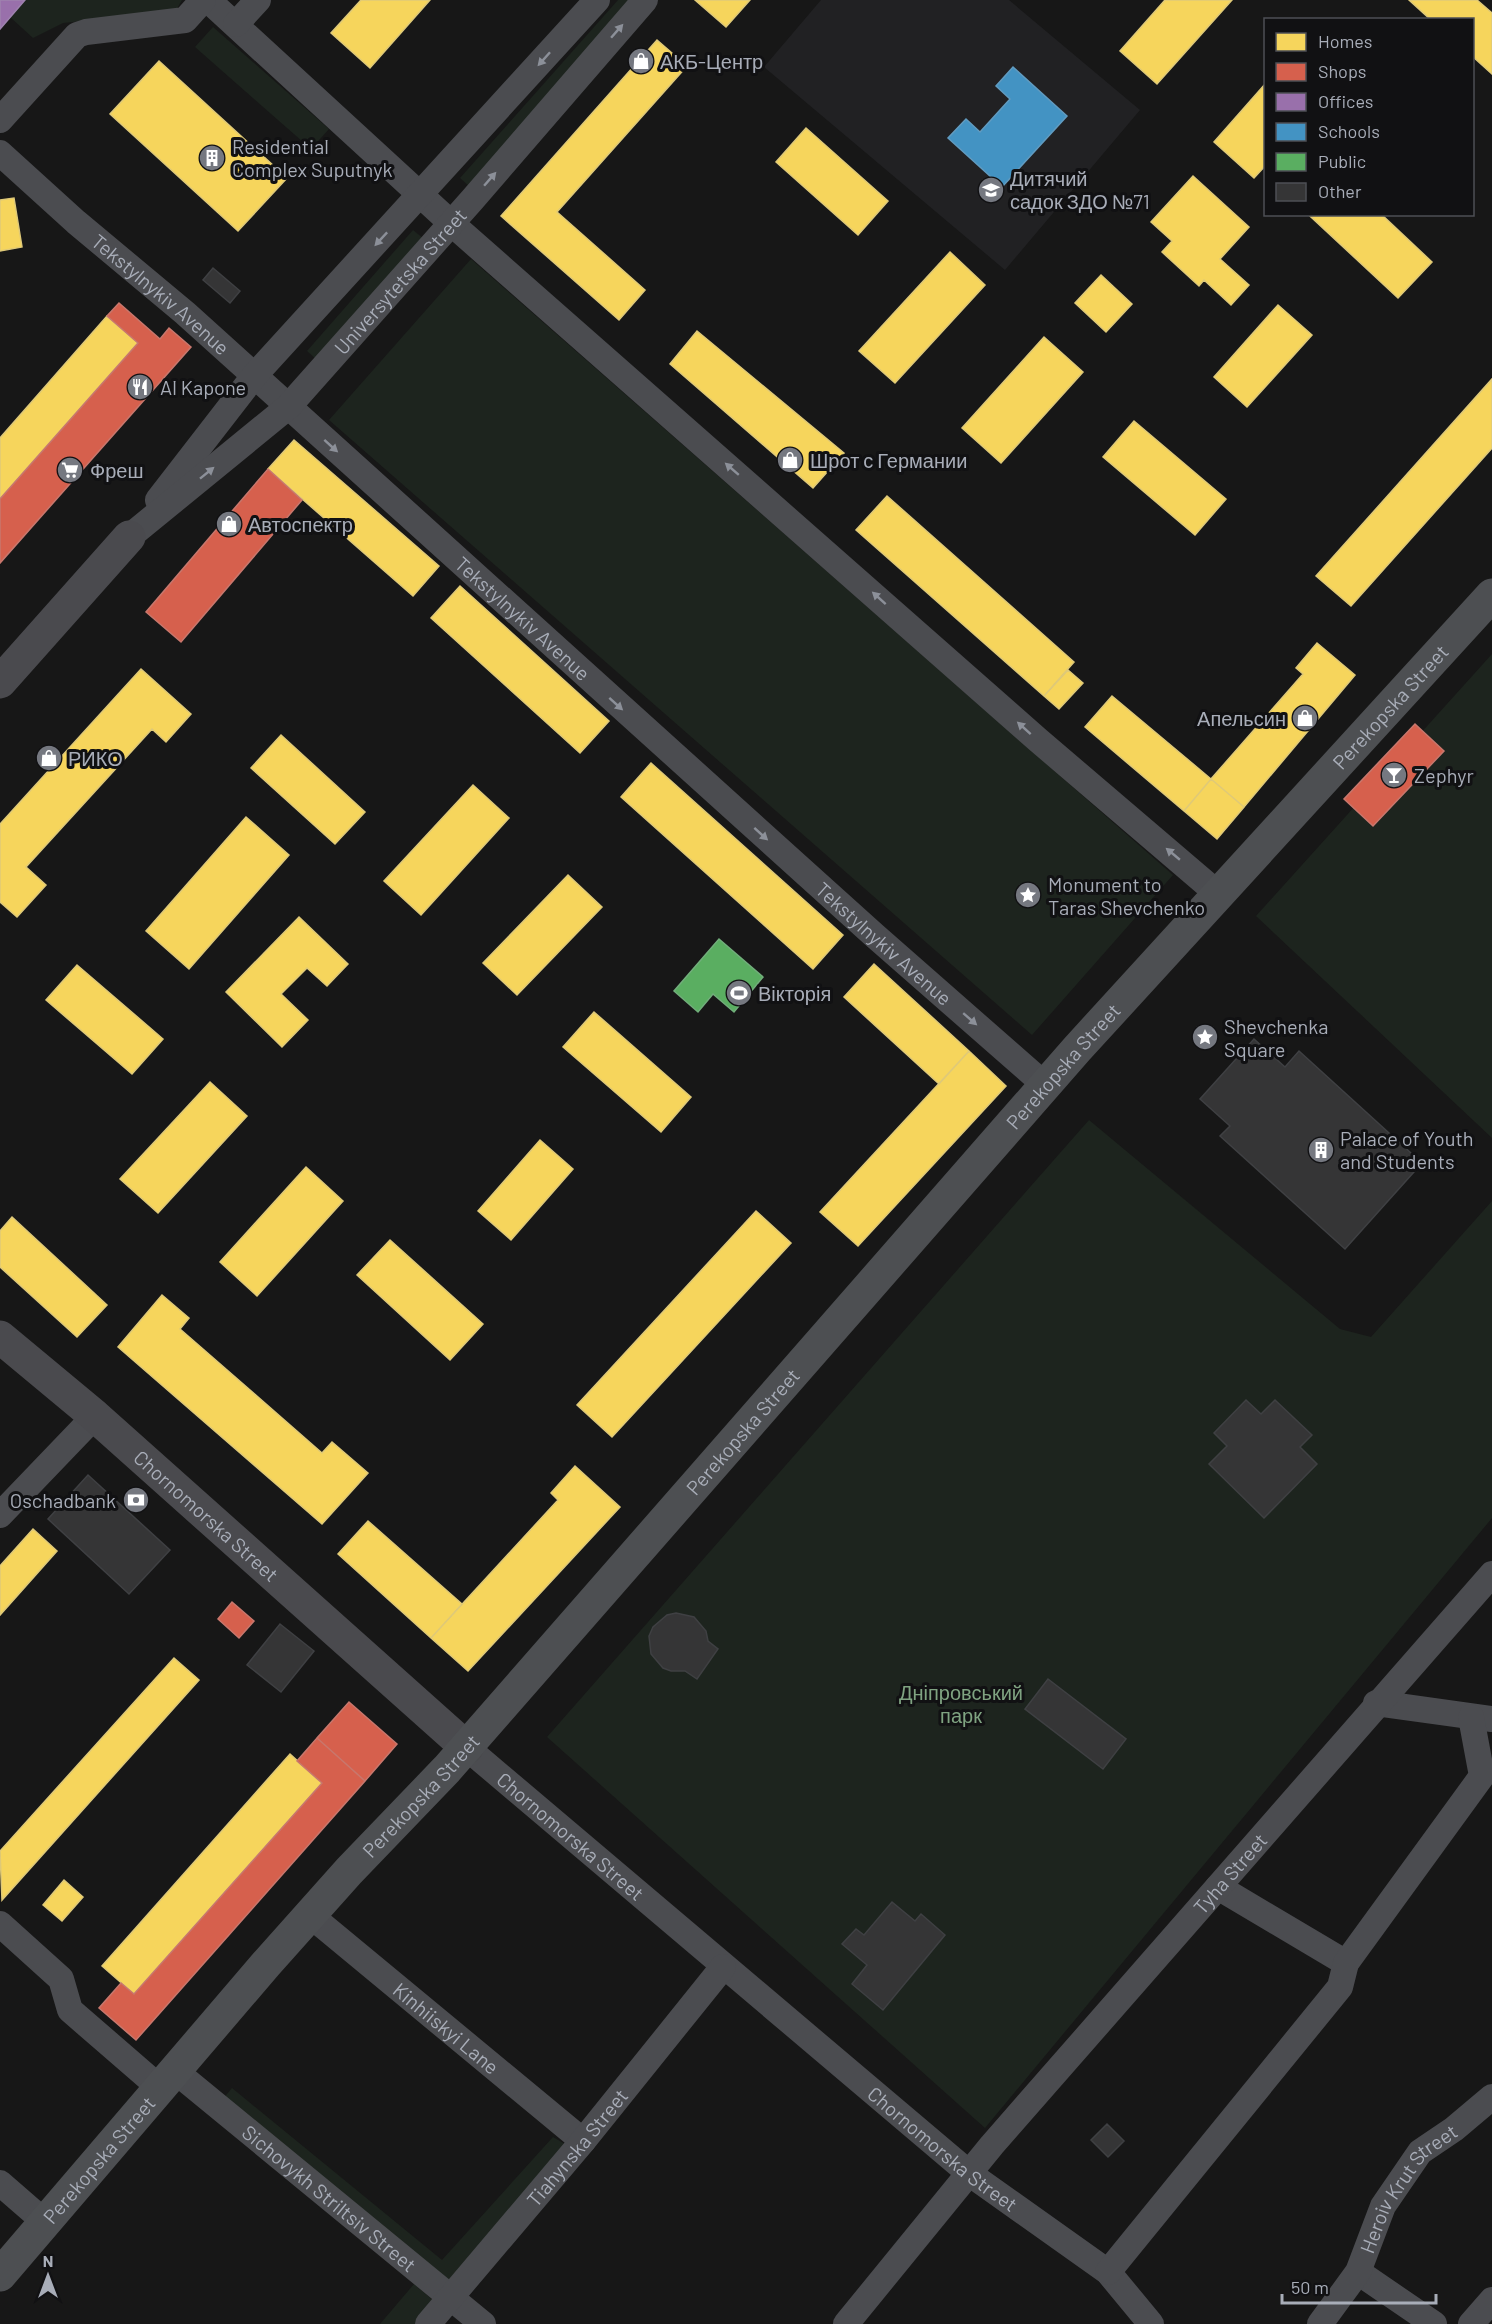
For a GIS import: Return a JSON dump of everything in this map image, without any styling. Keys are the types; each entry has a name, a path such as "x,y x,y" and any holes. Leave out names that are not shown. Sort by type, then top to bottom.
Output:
{"main road":[{"name":"Perekopska Street","path":"0,2276 310,1915 466,1748 1045,1085 1217,892 1492,595"}],"street":[{"path":"0,120 77,35 185,20 203,0"},
{"path":"208,0 451,223 1038,740 1217,892"},
{"path":"236,24 258,0"},
{"name":"Universytetska Street","path":"0,682 129,537 255,376 597,0"},
{"name":"Universytetska Street","path":"129,537 288,407 645,0"},
{"name":"Tekstylnykiv Avenue","path":"0,153 76,222 185,313 865,927 1045,1085"},
{"name":"Chornomorska Street","path":"0,1337 95,1416 466,1748 723,1967 970,2174 1108,2272 1151,2324"},
{"path":"0,1515 95,1416"},
{"name":"Tyha Street","path":"846,2324 992,2145 1095,2030 1376,1703 1492,1574"},
{"path":"1108,2272 1340,1987 1346,1963 1482,1776 1481,1718 1376,1703"},
{"path":"1218,1887 1346,1963"},
{"name":"Kinhiiskyi Lane","path":"310,1915 583,2141"},
{"name":"Sichovykh Striltsiv Street","path":"0,1924 61,1979 70,2010 167,2080 483,2324"},
{"name":"Tiahynska Street","path":"428,2324 583,2141 723,1967"},
{"name":"Heroiv Krut Street","path":"1320,2324 1358,2272 1383,2206 1420,2152 1454,2129 1492,2097"},
{"path":"0,2183 46,2223"},
{"path":"1358,2272 1434,2324"},
{"path":"1471,2324 1492,2300"}],"shaded area":[{"name":"Дитячий садок ЗДО №71","path":"821,0 1009,0 1140,110 1005,270 764,67"}],"green space":[{"path":"25,0 182,0 175,12 63,23 33,38 10,17"},
{"path":"618,0 636,0 470,187 460,178"},
{"path":"213,27 329,129 311,149 195,47"},
{"path":"413,230 424,239 317,360 307,351"},
{"path":"471,259 1173,875 1032,1035 329,420"},
{"path":"1492,654 1492,1138 1256,916"},
{"name":"Дніпровський парк","path":"1089,1120 1340,1329 1371,1337 1492,1201 1492,1518 985,2128 547,1737"},
{"path":"232,2088 442,2260 553,2137 570,2147 449,2280 222,2100"},
{"path":"414,2284 434,2301 416,2324 380,2324"}],"building: Homes":[{"path":"361,0 430,0 370,68 331,33"},
{"path":"695,0 750,0 726,27"},
{"path":"1165,0 1232,0 1157,84 1120,51"},
{"path":"1409,0 1477,0 1492,13 1492,74 1474,58 1474,18 1429,18"},
{"path":"657,40 687,66 557,212 645,290 619,320 501,216"},
{"name":"Residential Complex Suputnyk","path":"159,61 287,178 238,231 110,114"},
{"path":"1264,85 1264,167 1254,178 1214,142"},
{"path":"806,128 888,201 858,235 776,162"},
{"path":"1193,176 1249,227 1220,259 1249,285 1231,305 1204,280 1199,286 1162,252 1172,241 1151,222"},
{"path":"14,198 22,247 0,251 0,200"},
{"path":"1310,216 1383,216 1432,262 1398,298"},
{"path":"950,252 985,285 895,383 859,351"},
{"path":"1101,275 1132,304 1106,332 1075,303"},
{"path":"1278,305 1312,335 1247,407 1214,377"},
{"path":"107,316 138,343 0,499 0,438"},
{"path":"697,331 844,453 813,488 670,364"},
{"path":"1044,337 1083,372 1001,463 962,428"},
{"path":"1492,379 1492,448 1351,606 1316,576"},
{"path":"1134,421 1226,499 1195,535 1103,457"},
{"path":"294,440 439,566 413,596 268,469"},
{"path":"887,496 1074,662 1044,696 856,530"},
{"path":"460,586 609,721 580,753 431,618"},
{"path":"1317,643 1355,675 1244,807 1211,779 1303,674 1296,668"},
{"path":"141,669 191,714 166,742 152,729 26,867 46,885 17,917 0,902 0,824"},
{"path":"1068,670 1083,683 1059,709 1044,696"},
{"path":"1112,696 1211,779 1184,811 1085,727"},
{"path":"281,735 365,812 335,844 251,768"},
{"path":"651,763 843,935 813,969 621,797"},
{"path":"1211,779 1244,807 1217,839 1184,811"},
{"path":"473,785 509,818 421,915 384,881"},
{"path":"246,817 289,855 189,969 146,931"},
{"path":"568,875 602,907 517,995 483,963"},
{"path":"299,917 348,964 327,986 307,968 281,994 308,1020 282,1047 226,992"},
{"path":"874,964 969,1051 939,1084 844,997"},
{"path":"77,965 163,1039 132,1074 46,1000"},
{"path":"594,1012 691,1097 661,1132 563,1047"},
{"path":"969,1051 1006,1086 858,1246 820,1212"},
{"path":"210,1082 247,1116 158,1213 120,1179"},
{"path":"540,1140 573,1169 511,1240 478,1211"},
{"path":"306,1167 343,1201 257,1296 220,1262"},
{"path":"756,1211 791,1243 612,1437 577,1405"},
{"path":"12,1217 107,1305 77,1337 0,1267 0,1231"},
{"path":"390,1240 483,1324 450,1360 357,1275"},
{"path":"162,1295 189,1318 180,1329 322,1453 332,1442 368,1473 322,1524 118,1347"},
{"path":"575,1466 620,1507 468,1671 431,1638 558,1500 551,1493"},
{"path":"368,1521 462,1604 431,1638 338,1554"},
{"path":"33,1529 57,1551 0,1615 0,1566"},
{"path":"174,1658 199,1680 2,1900 0,1851"},
{"path":"290,1754 322,1783 134,1994 102,1966"},
{"path":"64,1880 83,1897 62,1921 43,1905"}],"building: Shops":[{"path":"119,303 160,339 169,328 191,347 0,563 0,499 138,343 107,316"},
{"path":"268,469 302,500 181,642 146,612"},
{"name":"Zephyr","path":"1415,724 1444,751 1373,826 1344,799"},
{"path":"232,1602 254,1621 239,1638 218,1619"},
{"path":"349,1702 397,1744 365,1781 317,1738"},
{"path":"317,1738 365,1781 136,2040 99,2008 121,1983 134,1994 322,1783 297,1761"}],"building: Offices":[{"path":"0,0 25,0 0,29"}],"building: Schools":[{"path":"1013,67 1067,116 1002,187 948,138 966,119 980,132 1010,99 996,86"}],"building: Public":[{"path":"719,939 763,977 734,1012 713,994 698,1012 674,991"}],"building: Other":[{"path":"213,268 240,291 230,303 203,280"},
{"name":"Palace of Youth and Students","path":"1254,1039 1285,1067 1299,1051 1422,1163 1345,1249 1220,1136 1230,1126 1200,1099"},
{"path":"1246,1400 1261,1414 1275,1400 1312,1435 1300,1447 1317,1464 1264,1518 1209,1464 1227,1446 1214,1433"},
{"path":"88,1475 170,1550 129,1594 48,1519"},
{"path":"676,1613 694,1617 706,1631 708,1641 718,1649 697,1679 685,1671 671,1671 663,1668 651,1654 649,1636 653,1627 667,1615"},
{"path":"280,1624 314,1651 281,1692 247,1665"},
{"path":"1048,1679 1126,1739 1103,1769 1025,1709"},
{"path":"892,1902 915,1921 921,1914 945,1935 883,2010 852,1984 867,1965 842,1944 856,1929 864,1935"},
{"path":"1107,2124 1124,2141 1108,2157 1091,2140"}],"place":[{"name":"АКБ-Центр","path":"641,61"},
{"name":"Residential Complex Suputnyk","path":"212,158"},
{"name":"Дитячий садок ЗДО №71","path":"991,190"},
{"name":"Al Kapone","path":"140,387"},
{"name":"Шрот с Германии","path":"790,460"},
{"name":"Фреш","path":"70,470"},
{"name":"Автоспектр","path":"229,524"},
{"name":"Апельсин","path":"1305,718"},
{"name":"РИКО","path":"49,758"},
{"name":"Zephyr","path":"1394,775"},
{"name":"Monument to Taras Shevchenko","path":"1028,895"},
{"name":"Вікторія","path":"739,993"},
{"name":"Shevchenka Square","path":"1205,1037"},
{"name":"Palace of Youth and Students","path":"1321,1150"},
{"name":"Oschadbank","path":"136,1500"}]}
